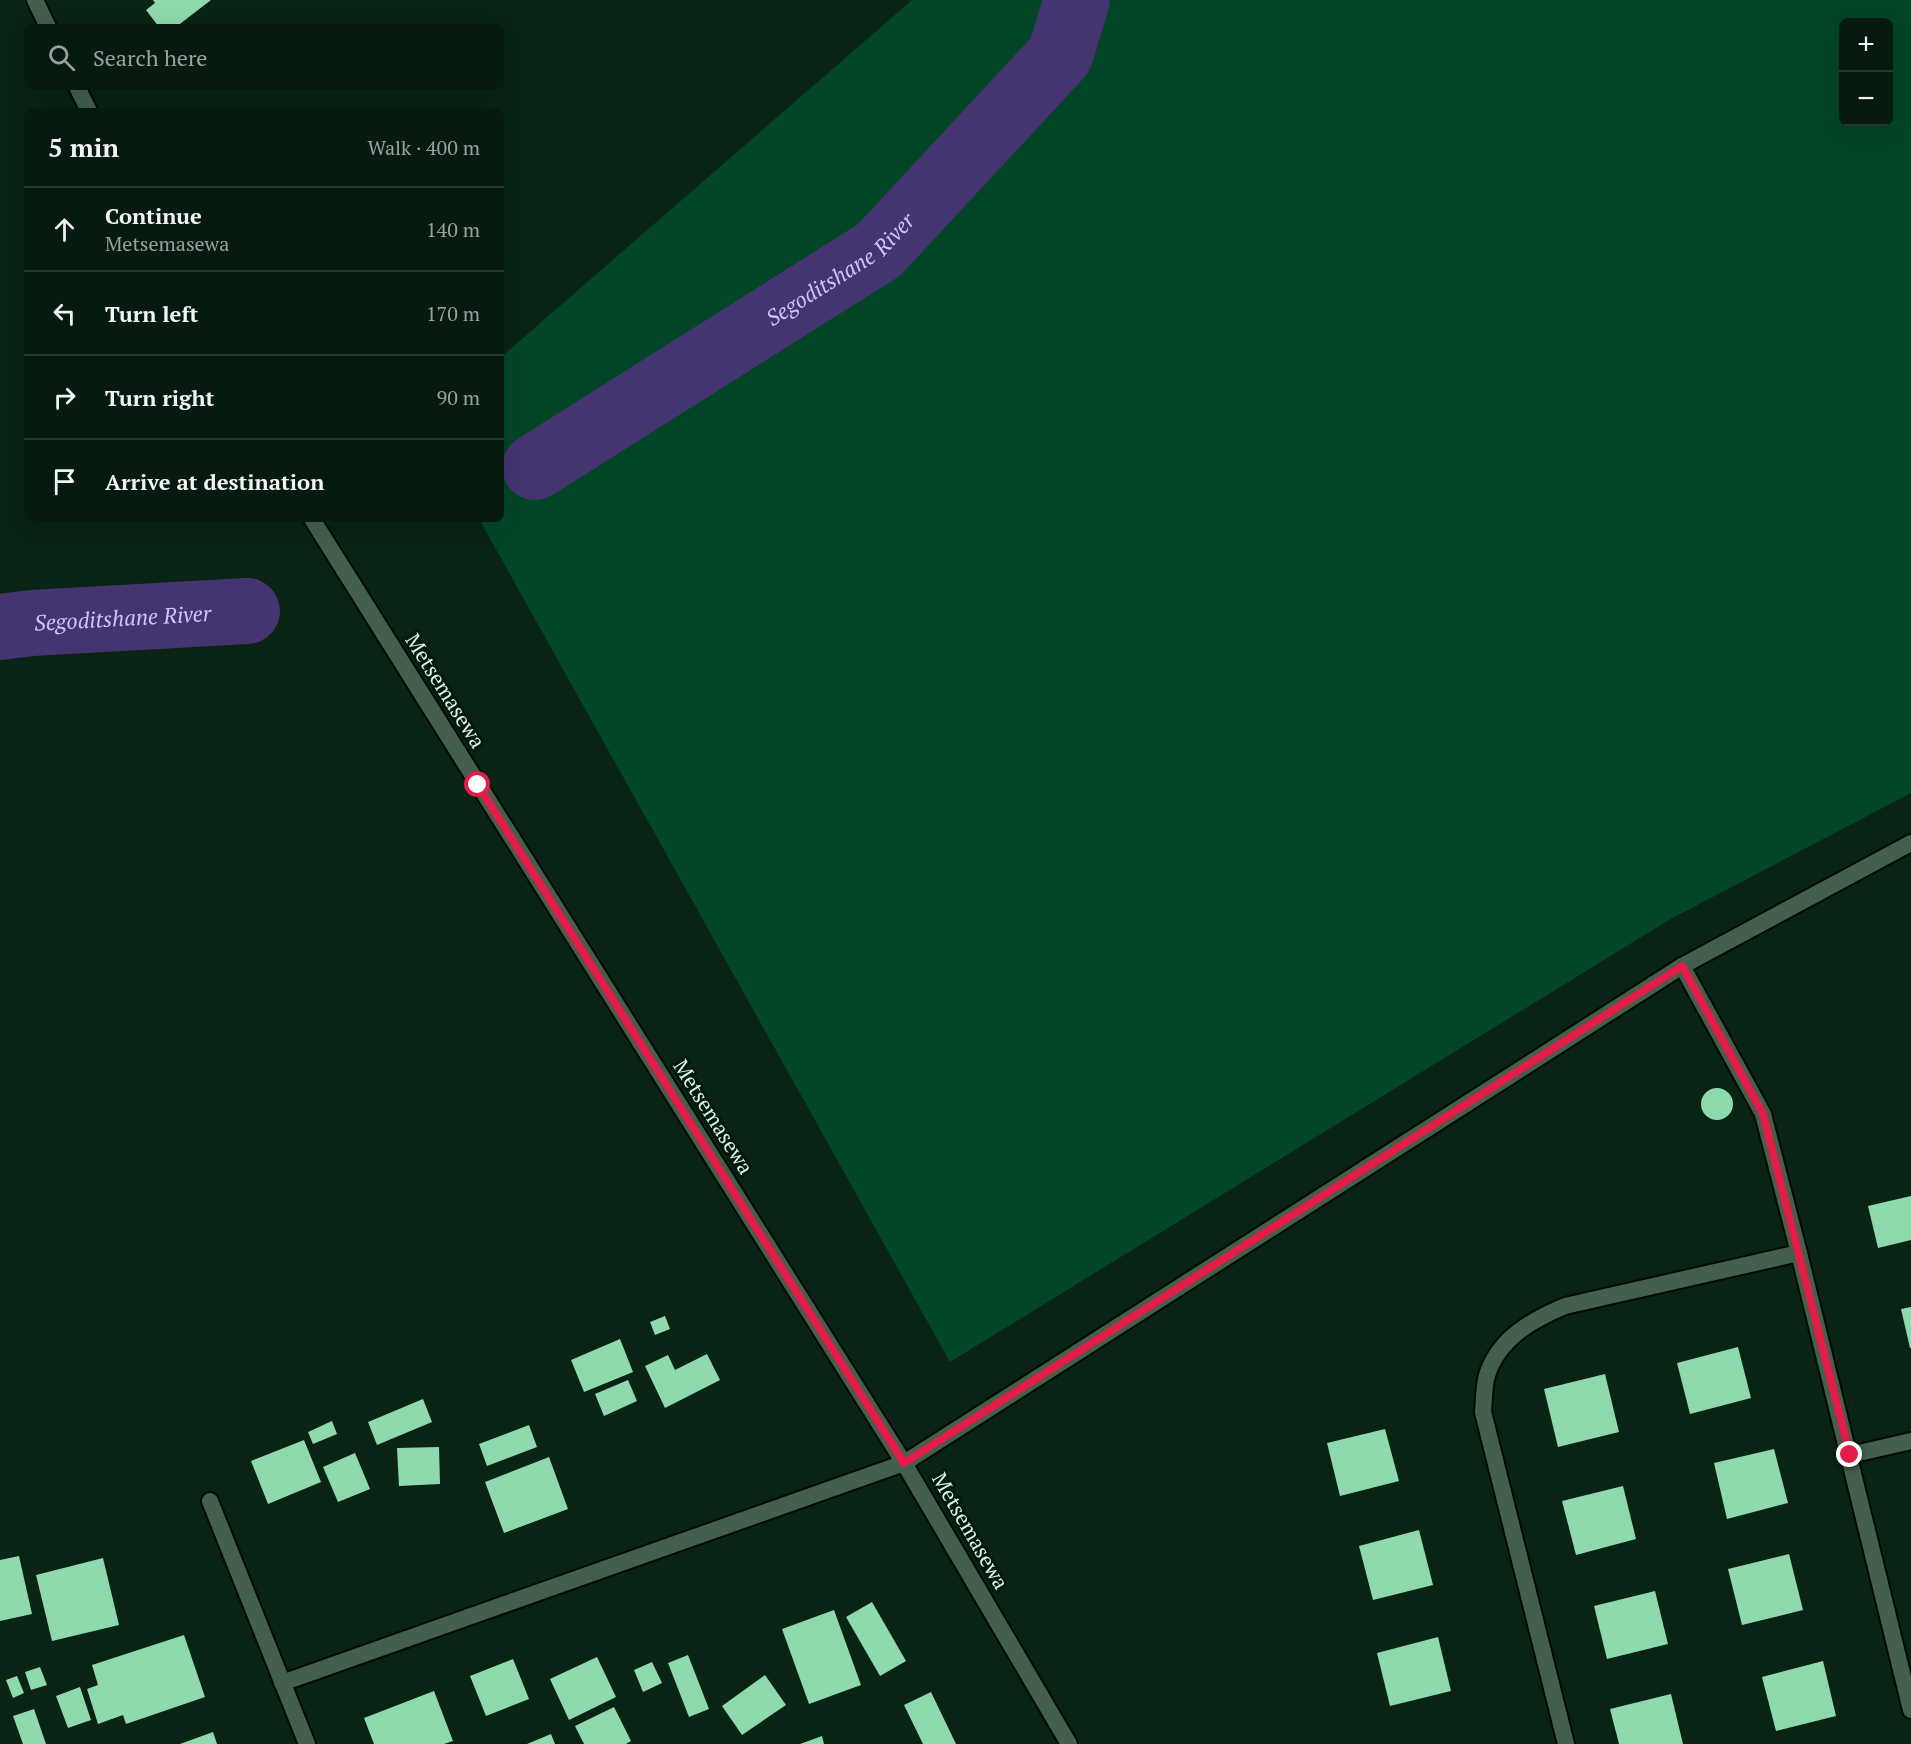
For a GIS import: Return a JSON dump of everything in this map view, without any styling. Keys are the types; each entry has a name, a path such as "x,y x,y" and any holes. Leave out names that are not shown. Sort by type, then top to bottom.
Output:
{"street":[{"path":"35,0 47,24"},
{"path":"78,90 88,108"},
{"name":"Metsemasewa","path":"314,522 904,1463 1069,1744"},
{"path":"282,1683 904,1463 1682,966 1911,843"},
{"path":"1682,966 1763,1114 1850,1455 1911,1710"},
{"path":"1566,1744 1483,1412 1487,1375 1499,1352 1516,1332 1540,1317 1565,1306 1799,1253"},
{"path":"1850,1455 1911,1441"},
{"path":"210,1501 307,1744"}],"green space":[{"path":"912,0 1911,0 1911,793 1669,920 950,1362 481,522 504,522 504,354"}],"building":[{"path":"153,0 211,0 180,24 157,24 146,10 155,3"},
{"path":"1717,1088 1729,1092 1733,1104 1729,1116 1717,1120 1705,1116 1701,1104 1705,1092"},
{"path":"1911,1196 1911,1240 1878,1248 1868,1206"},
{"path":"1911,1307 1911,1348 1910,1348 1901,1309"},
{"path":"665,1316 670,1329 655,1335 650,1322"},
{"path":"620,1339 633,1372 584,1392 571,1360"},
{"path":"1738,1347 1751,1398 1690,1414 1677,1363"},
{"path":"707,1354 720,1380 665,1408 645,1366 668,1355 675,1370"},
{"path":"1605,1374 1619,1432 1558,1447 1544,1389"},
{"path":"628,1380 637,1401 604,1416 595,1394"},
{"path":"423,1399 432,1422 377,1445 368,1422"},
{"path":"332,1421 337,1434 313,1444 308,1432"},
{"path":"529,1425 537,1447 487,1466 479,1444"},
{"path":"1385,1429 1399,1481 1340,1496 1327,1443"},
{"path":"304,1440 321,1482 268,1504 251,1461"},
{"path":"439,1447 440,1484 399,1486 397,1448"},
{"path":"1774,1449 1788,1503 1727,1519 1714,1463"},
{"path":"355,1453 370,1489 338,1502 323,1467"},
{"path":"549,1457 568,1509 504,1533 485,1482"},
{"path":"1623,1486 1636,1539 1576,1555 1562,1501"},
{"path":"1419,1530 1433,1585 1373,1600 1359,1546"},
{"path":"1789,1554 1803,1610 1742,1625 1728,1569"},
{"path":"19,1556 32,1614 0,1621 0,1560"},
{"path":"103,1558 119,1625 52,1641 36,1575"},
{"path":"1655,1591 1668,1644 1607,1659 1594,1606"},
{"path":"872,1602 906,1661 880,1676 846,1617"},
{"path":"834,1610 861,1685 809,1704 782,1629"},
{"path":"184,1635 205,1697 126,1724 123,1715 98,1724 87,1689 98,1685 92,1665"},
{"path":"1438,1637 1451,1691 1390,1706 1377,1653"},
{"path":"688,1655 709,1709 689,1717 668,1663"},
{"path":"597,1657 616,1697 569,1720 550,1679"},
{"path":"513,1659 529,1699 486,1716 470,1676"},
{"path":"1823,1661 1836,1716 1776,1731 1762,1677"},
{"path":"652,1662 662,1683 643,1692 634,1670"},
{"path":"40,1667 47,1685 31,1690 25,1672"},
{"path":"765,1675 786,1705 742,1735 722,1706"},
{"path":"17,1676 24,1693 13,1698 6,1680"},
{"path":"80,1687 91,1720 68,1728 56,1696"},
{"path":"434,1691 453,1741 444,1744 374,1744 364,1718"},
{"path":"931,1692 956,1744 923,1744 904,1705"},
{"path":"1671,1694 1683,1744 1619,1744 1610,1709"},
{"path":"614,1707 631,1741 626,1744 584,1744 575,1726"},
{"path":"34,1709 46,1744 23,1744 13,1716"},
{"path":"213,1732 217,1744 180,1744"},
{"path":"551,1734 555,1744 527,1744"},
{"path":"822,1736 824,1744 800,1744"}],"waterway":[{"name":"Segoditshane River","path":"535,467 879,250 1060,55 1077,0"},
{"name":"Segoditshane River","path":"0,627 32,623 247,611"}],"route":[{"path":"478,785 904,1463 1682,966 1763,1114 1850,1455"}]}
